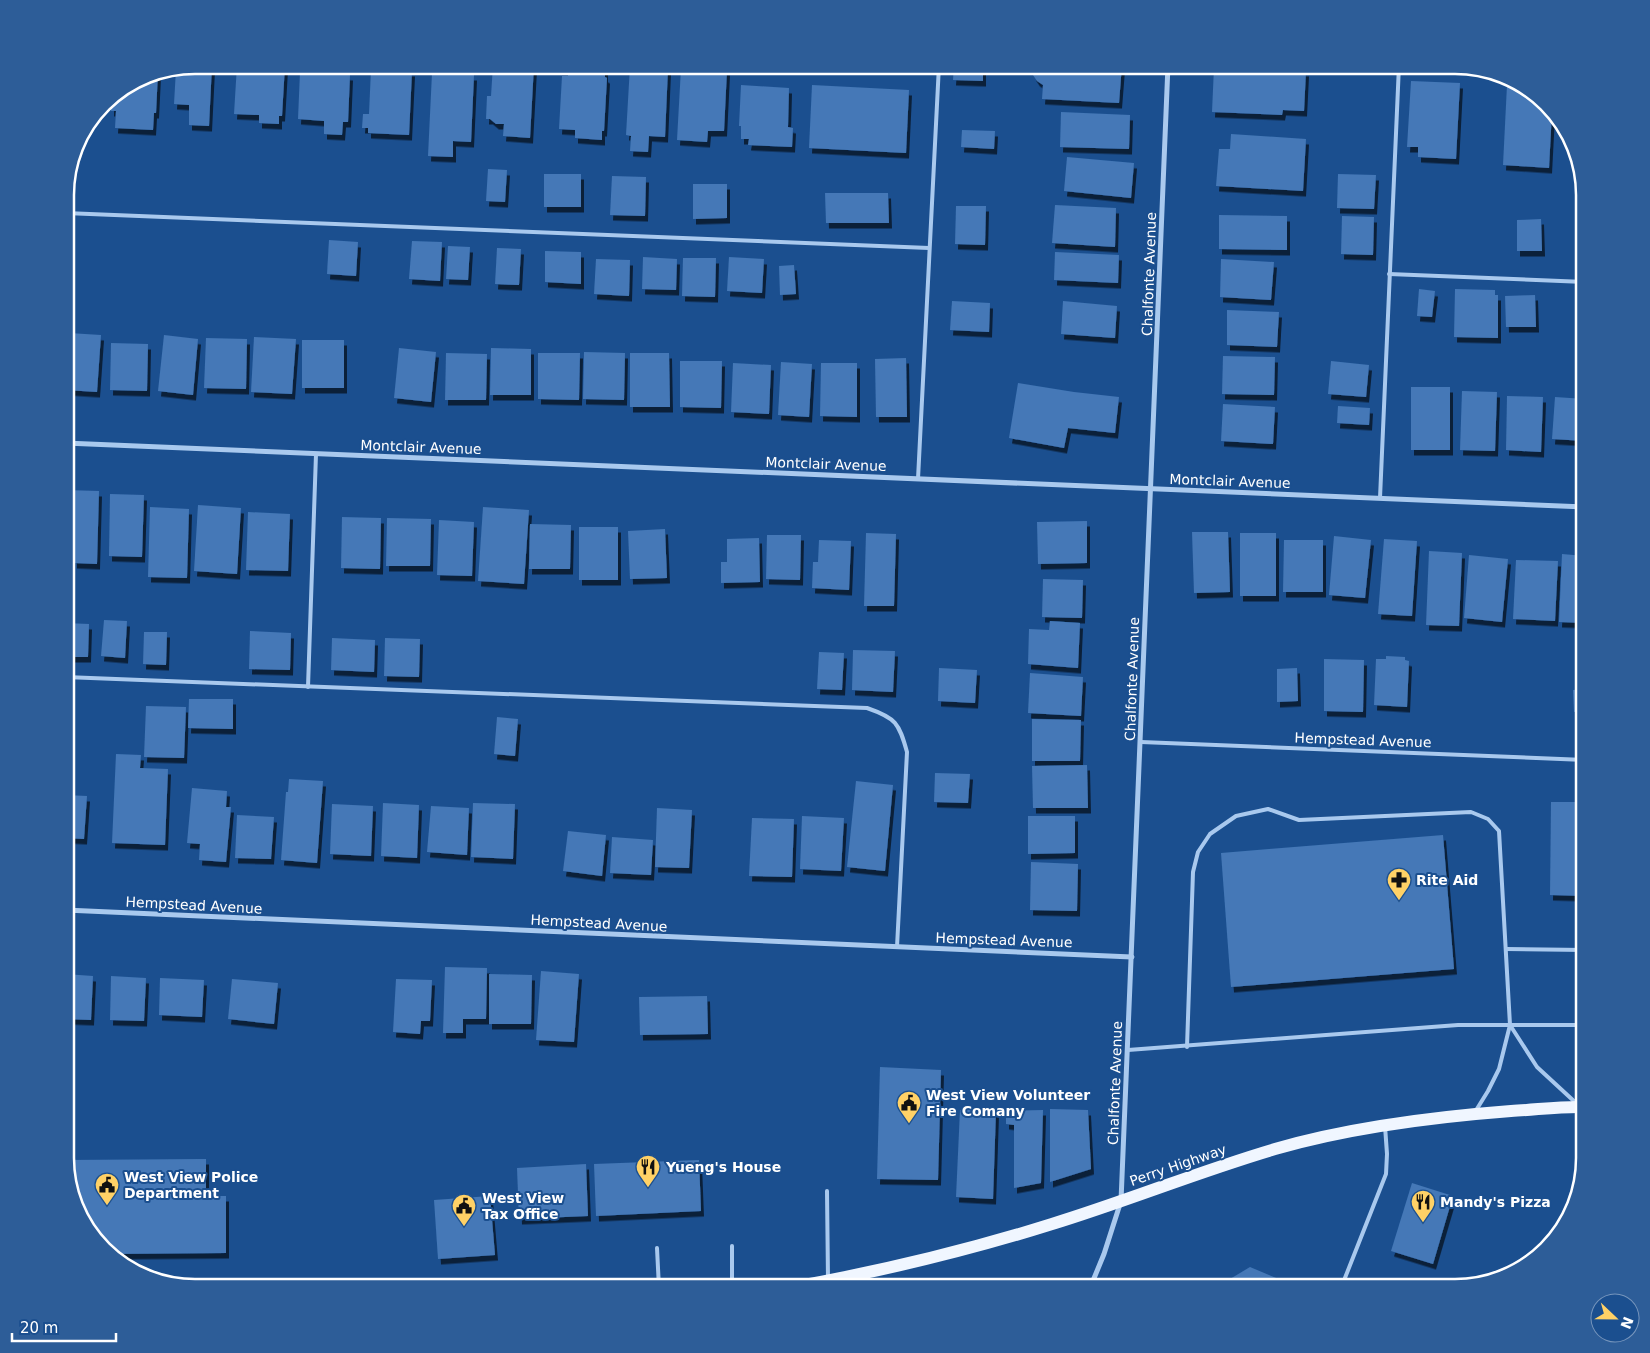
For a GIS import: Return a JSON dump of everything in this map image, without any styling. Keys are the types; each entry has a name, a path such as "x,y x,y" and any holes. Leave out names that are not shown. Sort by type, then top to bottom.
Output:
{"main road":[{"name":"Perry Highway","path":"838,1279 980,1246 1277,1148 1328,1136 1385,1124 1474,1114 1576,1107"}],"street":[{"name":"Chalfonte Avenue","path":"1094,1279 1110,1237 1121,1201 1168,74"},
{"name":"Montclair Avenue","path":"74,443 1576,507"},
{"name":"Hempstead Avenue","path":"74,910 1132,957"}],"lane":[{"path":"918,479 939,74"},
{"path":"1380,498 1399,74"},
{"path":"74,213 929,248"},
{"path":"1389,274 1576,282"},
{"path":"308,687 316,454"},
{"path":"74,677 867,708 886,715 900,729 907,752 897,947"},
{"name":"Hempstead Avenue","path":"1140,742 1576,760"},
{"path":"1187,1047 1193,872 1198,852 1210,834 1236,816 1268,809 1298,820 1471,812 1488,819 1499,831 1510,1025 1499,1069 1474,1114"},
{"path":"1506,949 1576,950"},
{"path":"1128,1050 1458,1025 1576,1025"},
{"path":"1510,1025 1537,1067 1576,1102"},
{"path":"1345,1279 1386,1174 1385,1124"},
{"path":"827,1191 828,1279"},
{"path":"732,1246 732,1279"},
{"path":"657,1248 658,1279"}],"building":[{"path":"212,74 209,126 189,125 189,105 174,104 176,76"},
{"path":"236,74 284,74 282,116 279,116 279,124 259,123 259,115 234,114"},
{"path":"300,74 350,75 348,122 343,122 342,135 324,134 324,121 298,119"},
{"path":"371,74 412,74 409,135 368,133 368,128 362,128 363,114 369,114"},
{"path":"432,74 474,75 471,142 453,141 453,157 428,156"},
{"path":"492,74 534,74 530,138 503,136 504,124 496,124 490,119 486,119 487,96 491,96"},
{"path":"568,74 605,74 607,78 602,140 575,138 575,130 559,129 562,76 568,76"},
{"path":"630,74 668,74 665,137 649,136 648,152 630,151 631,136 626,135"},
{"path":"681,74 727,74 724,131 708,131 707,142 677,140"},
{"path":"953,74 983,74 983,81 953,80"},
{"path":"1121,74 1119,103 1042,99 1043,85 1033,75"},
{"path":"1214,74 1306,74 1304,111 1283,110 1282,115 1212,112"},
{"path":"158,80 153,130 115,128 116,111 111,111 111,107 134,90"},
{"path":"1411,81 1460,83 1456,159 1418,157 1418,147 1407,147"},
{"path":"741,85 789,88 788,127 793,128 792,147 748,145 749,139 741,139 741,126 739,126"},
{"path":"812,85 909,90 906,153 809,148"},
{"path":"1507,85 1523,94 1541,109 1551,122 1549,168 1503,165"},
{"path":"1061,112 1130,115 1129,149 1060,147"},
{"path":"962,130 995,131 994,149 961,147"},
{"path":"1231,134 1306,139 1303,191 1216,186 1219,149 1230,149"},
{"path":"1067,157 1134,163 1131,198 1064,191"},
{"path":"488,169 507,170 505,202 486,201"},
{"path":"544,174 581,174 581,207 544,207"},
{"path":"1338,174 1376,175 1374,209 1337,208"},
{"path":"612,176 646,177 645,216 610,215"},
{"path":"693,184 727,184 727,218 693,219"},
{"path":"825,193 888,193 889,223 826,223"},
{"path":"1055,205 1116,208 1115,247 1052,243"},
{"path":"956,206 986,206 985,245 955,244"},
{"path":"1219,215 1287,216 1287,250 1219,249"},
{"path":"1342,216 1374,217 1373,255 1341,254"},
{"path":"1541,219 1542,251 1517,251 1517,220"},
{"path":"329,240 358,242 356,276 327,274"},
{"path":"412,241 442,242 440,281 409,279"},
{"path":"448,246 470,247 468,280 446,279"},
{"path":"497,248 521,249 519,285 495,284"},
{"path":"545,251 581,252 581,284 545,282"},
{"path":"1055,252 1119,255 1118,283 1054,280"},
{"path":"643,257 677,259 676,290 642,289"},
{"path":"729,257 764,259 762,293 727,291"},
{"path":"683,258 716,258 715,297 682,296"},
{"path":"596,259 630,260 629,296 594,294"},
{"path":"1221,259 1274,262 1271,300 1220,297"},
{"path":"794,265 796,294 780,295 779,266"},
{"path":"1419,289 1435,291 1432,317 1417,316"},
{"path":"1455,289 1495,290 1495,295 1498,295 1498,338 1454,337"},
{"path":"1535,295 1536,327 1506,327 1505,296"},
{"path":"952,301 990,303 989,332 950,330"},
{"path":"1063,301 1117,306 1115,338 1061,334"},
{"path":"1227,310 1279,312 1277,347 1227,345"},
{"path":"74,333 101,335 97,392 74,391"},
{"path":"164,335 198,339 193,395 158,391"},
{"path":"254,337 296,339 292,394 251,392"},
{"path":"206,338 247,339 246,389 204,388"},
{"path":"302,340 344,340 344,388 302,388"},
{"path":"111,343 148,344 147,391 110,390"},
{"path":"399,348 436,352 431,402 394,398"},
{"path":"491,348 531,349 531,395 490,395"},
{"path":"584,352 625,353 624,400 583,399"},
{"path":"446,353 487,354 486,400 445,400"},
{"path":"538,353 580,353 579,400 538,399"},
{"path":"630,353 669,353 670,407 630,407"},
{"path":"1223,356 1275,357 1274,395 1222,394"},
{"path":"906,358 907,417 876,417 875,359"},
{"path":"680,361 722,361 721,408 680,407"},
{"path":"1331,361 1369,365 1366,397 1328,394"},
{"path":"781,362 812,364 809,417 778,415"},
{"path":"733,363 771,365 769,414 731,412"},
{"path":"821,363 857,363 857,417 820,416"},
{"path":"1018,383 1119,397 1115,433 1068,428 1064,448 1009,438"},
{"path":"1411,387 1450,387 1450,450 1411,450"},
{"path":"1462,391 1497,392 1495,451 1460,450"},
{"path":"1507,396 1543,397 1541,452 1506,450"},
{"path":"1555,397 1576,398 1576,440 1552,439"},
{"path":"1223,404 1275,407 1273,444 1221,441"},
{"path":"1338,406 1370,408 1369,425 1337,423"},
{"path":"74,490 99,491 97,564 74,563"},
{"path":"110,494 144,495 142,557 109,556"},
{"path":"198,505 241,508 237,574 194,571"},
{"path":"150,507 189,509 187,578 148,577"},
{"path":"483,507 529,510 524,584 478,581"},
{"path":"248,512 290,514 288,571 246,570"},
{"path":"342,517 381,518 380,569 341,568"},
{"path":"387,518 431,519 430,566 386,566"},
{"path":"439,520 474,522 472,576 437,575"},
{"path":"1087,521 1087,563 1038,564 1037,522"},
{"path":"530,524 571,525 570,569 529,569"},
{"path":"579,527 618,527 618,580 579,580"},
{"path":"665,529 667,578 630,579 628,531"},
{"path":"1192,532 1228,532 1230,592 1194,593"},
{"path":"866,533 896,534 894,606 864,606"},
{"path":"1240,533 1276,533 1276,596 1240,596"},
{"path":"767,535 801,535 800,580 766,579"},
{"path":"1334,536 1371,540 1365,598 1329,595"},
{"path":"759,538 760,582 721,583 721,562 727,562 727,539"},
{"path":"1384,539 1417,541 1412,616 1378,614"},
{"path":"819,540 851,541 849,590 812,588 813,562 818,562"},
{"path":"1284,540 1323,540 1323,592 1283,592"},
{"path":"1429,551 1462,553 1459,626 1426,625"},
{"path":"1562,554 1576,555 1576,623 1559,622"},
{"path":"1469,555 1508,559 1502,622 1464,618"},
{"path":"1516,560 1558,561 1555,621 1513,619"},
{"path":"1043,579 1083,580 1082,618 1042,617"},
{"path":"104,620 127,621 125,658 101,656"},
{"path":"1050,621 1080,623 1078,668 1028,664 1029,629 1049,630"},
{"path":"74,623 89,624 88,657 74,657"},
{"path":"250,631 291,633 290,670 249,669"},
{"path":"144,632 167,632 166,665 143,664"},
{"path":"332,638 375,640 374,672 331,670"},
{"path":"385,638 420,639 419,677 384,676"},
{"path":"853,650 895,651 893,692 852,690"},
{"path":"819,652 844,653 842,690 817,689"},
{"path":"1386,656 1405,657 1405,660 1409,661 1407,707 1374,705 1376,659 1386,659"},
{"path":"1324,659 1364,660 1363,712 1324,711"},
{"path":"939,668 977,670 975,703 938,701"},
{"path":"1297,668 1298,701 1277,702 1277,669"},
{"path":"1030,673 1083,677 1081,716 1028,713"},
{"path":"1573,690 1576,690 1576,712 1574,712"},
{"path":"189,699 233,699 233,729 188,728"},
{"path":"146,706 186,707 184,758 144,757"},
{"path":"497,717 518,719 515,756 494,754"},
{"path":"1032,719 1081,720 1080,761 1032,761"},
{"path":"116,754 141,755 140,768 168,769 165,845 112,843"},
{"path":"1087,765 1088,808 1033,808 1032,766"},
{"path":"935,773 970,774 968,803 934,802"},
{"path":"289,779 323,781 317,863 281,860 286,792 288,792"},
{"path":"856,781 893,785 885,871 847,867"},
{"path":"192,788 227,791 226,807 231,807 226,862 199,860 200,844 187,843"},
{"path":"74,795 87,796 84,839 74,838"},
{"path":"1551,802 1576,802 1576,896 1550,895"},
{"path":"383,803 419,805 417,858 381,856"},
{"path":"473,803 515,804 513,859 471,857"},
{"path":"332,804 373,806 371,856 330,854"},
{"path":"431,806 469,808 467,855 427,852"},
{"path":"657,808 692,810 689,868 655,867"},
{"path":"237,815 274,817 271,859 235,858"},
{"path":"802,816 844,818 841,871 800,869"},
{"path":"1028,816 1075,816 1075,853 1028,854"},
{"path":"752,818 794,819 792,877 749,876"},
{"path":"568,831 606,835 602,876 563,871"},
{"name":"Rite Aid","path":"1443,835 1454,969 1231,987 1221,853"},
{"path":"612,837 653,840 651,875 610,873"},
{"path":"1031,862 1078,864 1077,911 1030,910"},
{"path":"445,967 487,968 486,1019 463,1019 463,1033 443,1033"},
{"path":"541,971 579,974 574,1042 536,1040"},
{"path":"489,974 532,975 531,1024 489,1024"},
{"path":"74,975 93,976 91,1020 74,1019"},
{"path":"111,976 146,978 144,1021 110,1020"},
{"path":"160,978 204,980 202,1017 159,1015"},
{"path":"232,979 278,983 274,1024 228,1019"},
{"path":"396,979 432,980 430,1021 421,1021 420,1034 393,1032"},
{"path":"707,996 708,1034 640,1035 639,997"},
{"name":"West View Volunteer Fire Comany","path":"880,1067 941,1070 938,1180 877,1179"},
{"path":"1050,1109 1088,1110 1091,1169 1050,1182"},
{"path":"960,1110 996,1110 993,1199 956,1197"},
{"path":"1043,1110 1041,1183 1014,1188 1014,1125 1006,1124 1006,1111"},
{"path":"206,1159 206,1196 226,1196 226,1253 121,1254 99,1232 86,1212 76,1182 74,1160"},
{"name":"Yueng's House","path":"699,1160 701,1211 596,1216 594,1164"},
{"path":"586,1164 588,1216 519,1219 517,1168"},
{"name":"Mandy's Pizza","path":"1412,1183 1453,1196 1433,1264 1391,1251"},
{"name":"West View Tax Office","path":"490,1196 495,1255 438,1259 434,1200"},
{"path":"1250,1267 1279,1279 1230,1279"}],"place":[{"name":"Rite Aid","path":"1399,901"},
{"name":"West View Volunteer Fire Comany","path":"909,1124"},
{"name":"Yueng's House","path":"648,1188"},
{"name":"West View Police Department","path":"107,1206"},
{"name":"Mandy's Pizza","path":"1423,1223"},
{"name":"West View Tax Office","path":"464,1227"}]}
